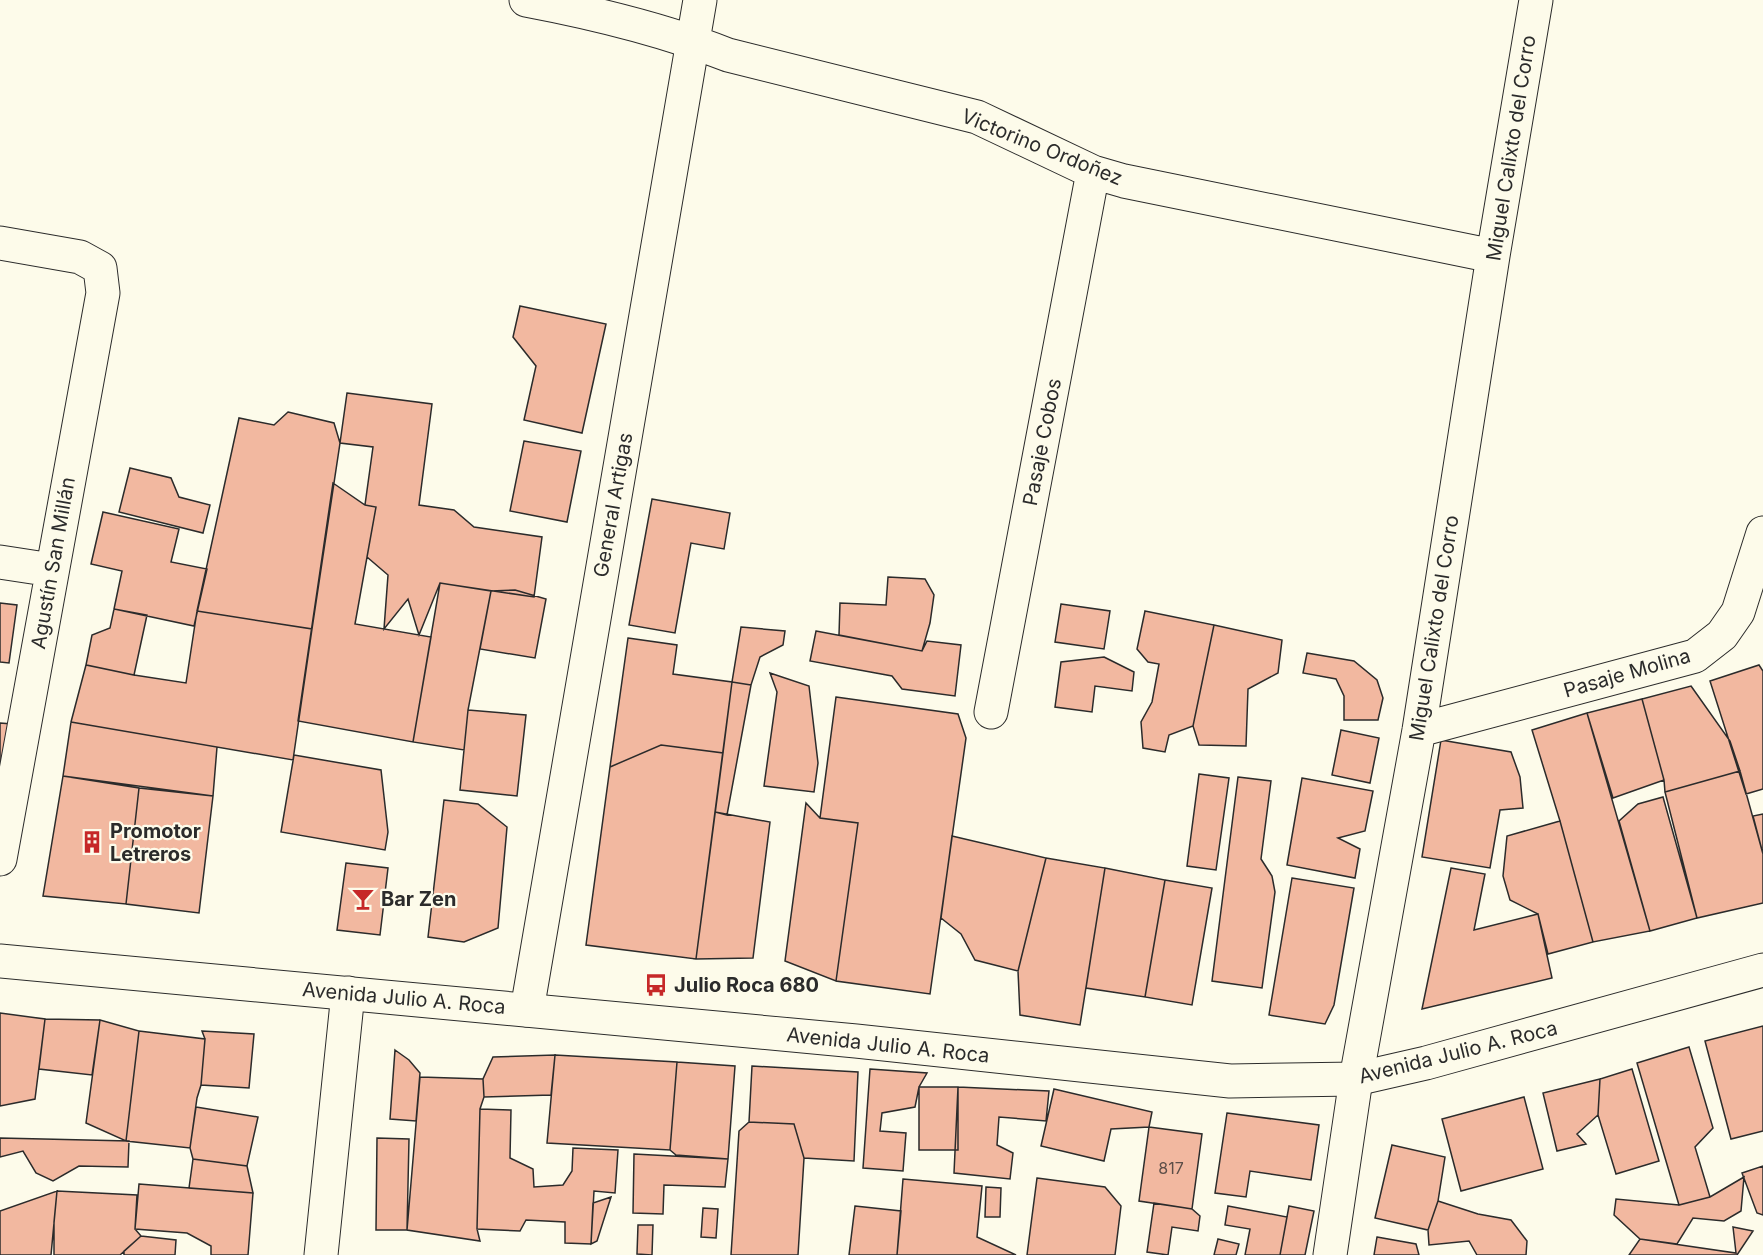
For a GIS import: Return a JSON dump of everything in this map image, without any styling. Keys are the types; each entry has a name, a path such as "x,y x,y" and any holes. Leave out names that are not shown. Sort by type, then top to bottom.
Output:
{"street":[{"name":"Victorino Ordoñez","path":"526,0 599,14 692,41 728,55 977,117 1093,172 1124,181 1493,256"},
{"name":"General Artigas","path":"527,1010 700,0"},
{"name":"Miguel Calixto del Corro","path":"1330,1255 1356,1079 1419,730 1493,256 1536,0"},
{"name":"Pasaje Cobos","path":"991,712 1093,172"},
{"name":"Agustín San Millán","path":"0,243 80,257 100,268 103,293 0,859"},
{"name":"Pasaje Molina","path":"1419,730 1695,656 1722,635 1738,612 1763,533"},
{"path":"0,562 52,570"},
{"name":"Avenida Julio A. Roca","path":"0,962 856,1041 1230,1081 1356,1079 1426,1063 1763,970"},
{"path":"321,1255 348,993"}],"building":[{"path":"520,306 606,324 582,433 524,420 536,366 513,337"},
{"path":"347,393 432,404 419,505 454,510 474,527 542,537 534,597 440,583 419,635 408,599 384,629 388,575 367,557 376,507 365,505 373,447 340,443"},
{"path":"288,412 334,423 340,443 312,629 197,611 239,418 274,425"},
{"path":"524,441 581,451 567,522 510,511"},
{"path":"130,468 171,478 179,497 210,505 203,533 119,512"},
{"path":"333,483 365,505 376,507 355,624 431,637 413,742 298,721"},
{"path":"652,499 730,513 724,549 691,543 675,633 629,625"},
{"path":"103,512 179,529 171,562 207,569 194,626 114,609 122,571 91,564"},
{"path":"888,577 925,579 934,595 930,623 922,651 839,635 840,603 886,605"},
{"path":"440,583 491,591 468,710 464,750 413,742"},
{"path":"515,590 546,599 535,658 480,649 491,591"},
{"path":"0,603 17,605 9,663 0,662"},
{"path":"1061,604 1110,611 1104,649 1055,642"},
{"path":"114,609 147,615 134,675 86,665 92,635 110,628"},
{"path":"197,611 312,629 293,760 71,722 86,665 186,683"},
{"path":"1145,611 1214,625 1193,726 1169,735 1165,752 1143,748 1141,722 1152,702 1159,664 1148,662 1137,649"},
{"path":"1214,625 1282,640 1278,673 1248,689 1246,746 1199,745 1193,726"},
{"path":"741,627 785,631 783,645 760,657 751,685 732,682"},
{"path":"816,631 922,651 927,641 961,645 955,696 902,689 892,676 810,661"},
{"path":"628,638 677,645 673,674 732,682 723,753 661,745 610,767"},
{"path":"1307,653 1354,661 1377,680 1383,698 1378,720 1344,720 1344,696 1336,679 1303,673"},
{"path":"1104,657 1134,672 1132,691 1095,686 1092,712 1055,707 1061,662"},
{"path":"1759,665 1763,671 1763,789 1746,794 1710,681"},
{"path":"770,673 809,686 818,763 814,792 764,786 777,692"},
{"path":"732,682 751,685 727,815 715,812"},
{"path":"1691,686 1730,741 1740,771 1665,792 1664,780 1642,699"},
{"path":"836,697 958,714 966,738 930,994 836,981 858,823 820,818"},
{"path":"1642,699 1664,780 1613,798 1587,713"},
{"path":"468,710 526,715 517,796 460,790"},
{"path":"1587,713 1650,931 1593,942 1532,730"},
{"path":"71,722 217,747 213,796 63,776"},
{"path":"0,723 12,724 0,779"},
{"path":"1341,730 1379,738 1370,783 1332,775"},
{"path":"1441,740 1511,752 1520,777 1523,808 1500,810 1490,868 1422,857"},
{"path":"661,745 723,753 696,959 586,945 610,767"},
{"path":"294,755 381,770 388,832 385,850 281,832"},
{"path":"1740,771 1763,854 1763,903 1697,918 1665,792"},
{"path":"1199,774 1229,778 1216,870 1187,866"},
{"name":"Promotor Letreros","path":"63,776 139,788 126,904 43,896"},
{"path":"1238,777 1271,781 1261,859 1272,876 1275,892 1262,988 1212,981"},
{"path":"1302,778 1373,791 1365,831 1338,838 1360,849 1355,878 1287,865"},
{"path":"139,788 213,796 199,913 126,904"},
{"path":"1663,797 1697,918 1650,931 1619,821 1638,804"},
{"path":"444,800 478,804 507,827 498,928 464,942 428,937"},
{"path":"806,803 820,818 858,823 836,981 785,961"},
{"path":"715,812 770,822 753,958 696,959"},
{"path":"1763,814 1763,854 1753,816"},
{"path":"1560,821 1593,942 1548,954 1538,914 1510,900 1503,876 1507,836"},
{"path":"952,836 1046,858 1018,971 975,960 961,934 941,918"},
{"path":"1046,858 1105,868 1080,1025 1020,1015 1018,971"},
{"name":"Bar Zen","path":"346,863 388,868 380,935 337,930"},
{"path":"1105,868 1165,880 1145,997 1086,988"},
{"path":"1451,868 1485,874 1474,930 1538,914 1552,978 1422,1009"},
{"path":"1292,878 1354,888 1334,1005 1325,1024 1269,1015"},
{"path":"1165,880 1212,888 1192,1005 1145,997"},
{"path":"0,1013 45,1019 35,1099 0,1106"},
{"path":"45,1019 100,1020 92,1075 39,1069"},
{"path":"100,1020 139,1031 126,1141 86,1123"},
{"path":"1763,1026 1763,1131 1731,1139 1705,1041"},
{"path":"139,1031 205,1039 201,1085 190,1148 126,1141"},
{"path":"202,1031 254,1034 249,1088 201,1085 205,1039"},
{"path":"1689,1047 1713,1128 1695,1147 1710,1197 1679,1205 1637,1063"},
{"path":"395,1050 409,1060 420,1073 416,1121 390,1119"},
{"path":"555,1055 677,1062 670,1150 547,1143"},
{"path":"555,1055 551,1095 484,1097 483,1079 493,1057"},
{"path":"677,1062 735,1066 728,1159 676,1155 670,1150"},
{"path":"752,1066 858,1072 854,1161 804,1158 794,1124 749,1122"},
{"path":"870,1069 927,1073 919,1087 915,1107 882,1113 880,1131 906,1133 903,1171 863,1168"},
{"path":"1632,1069 1659,1161 1616,1174 1598,1115 1600,1079"},
{"path":"420,1077 483,1079 477,1229 480,1241 407,1230"},
{"path":"1600,1079 1598,1115 1577,1134 1586,1144 1557,1151 1543,1093"},
{"path":"919,1087 958,1087 958,1150 919,1150"},
{"path":"958,1087 1049,1091 1046,1121 999,1117 997,1145 1013,1153 1010,1179 954,1173"},
{"path":"1054,1089 1152,1112 1149,1127 1111,1129 1104,1161 1041,1146"},
{"path":"1524,1097 1543,1169 1461,1191 1442,1119"},
{"path":"196,1107 258,1117 247,1166 193,1159 190,1148"},
{"path":"480,1109 511,1110 510,1158 533,1169 534,1187 563,1185 572,1171 573,1148 618,1150 615,1193 594,1191 591,1244 565,1243 565,1222 526,1220 520,1231 477,1229"},
{"path":"1227,1113 1319,1125 1311,1180 1250,1171 1246,1197 1215,1193"},
{"path":"749,1122 794,1124 804,1158 798,1255 731,1255 739,1131"},
{"path":"1149,1127 1202,1134 1192,1209 1139,1201"},
{"path":"0,1138 129,1141 128,1167 79,1166 53,1181 36,1173 23,1151 0,1157"},
{"path":"377,1138 409,1139 407,1230 376,1230"},
{"path":"1392,1145 1445,1157 1438,1201 1428,1230 1375,1218"},
{"path":"634,1154 728,1159 725,1187 664,1185 663,1214 633,1213"},
{"path":"193,1159 247,1166 253,1193 189,1188"},
{"path":"1763,1166 1763,1215 1757,1213 1742,1173"},
{"path":"1744,1177 1741,1211 1724,1221 1693,1218 1677,1244 1640,1239 1614,1215 1616,1199 1679,1205 1710,1197"},
{"path":"1037,1178 1105,1187 1121,1206 1115,1255 1027,1255"},
{"path":"903,1179 982,1186 977,1237 1016,1255 897,1255"},
{"path":"139,1184 253,1193 248,1255 211,1255 211,1246 187,1233 135,1229"},
{"path":"986,1187 1001,1188 1000,1217 985,1217"},
{"path":"57,1191 51,1255 0,1255 0,1211"},
{"path":"57,1191 137,1195 135,1229 141,1236 120,1255 54,1255"},
{"path":"611,1197 597,1241 591,1244 593,1203"},
{"path":"1438,1201 1478,1214 1511,1220 1527,1241 1526,1255 1477,1255 1469,1241 1429,1245 1428,1230"},
{"path":"1154,1203 1192,1209 1200,1216 1198,1231 1172,1227 1168,1255 1147,1252"},
{"path":"855,1206 901,1211 897,1255 849,1255"},
{"path":"1228,1206 1287,1217 1280,1255 1245,1255 1250,1229 1225,1225"},
{"path":"1289,1206 1314,1211 1305,1255 1280,1255"},
{"path":"703,1208 718,1209 716,1238 701,1237"},
{"path":"638,1225 653,1225 652,1255 637,1254"},
{"path":"1733,1227 1753,1231 1737,1255 1629,1255 1640,1239 1736,1253"},
{"path":"141,1236 176,1240 175,1255 124,1255 124,1251"},
{"path":"1377,1237 1416,1244 1419,1255 1374,1255"},
{"path":"1218,1239 1239,1244 1236,1255 1214,1255"}],"place":[{"name":"Promotor Letreros","path":"92,842"},
{"name":"Bar Zen","path":"363,899"},
{"name":"Julio Roca 680","path":"656,985"}]}
